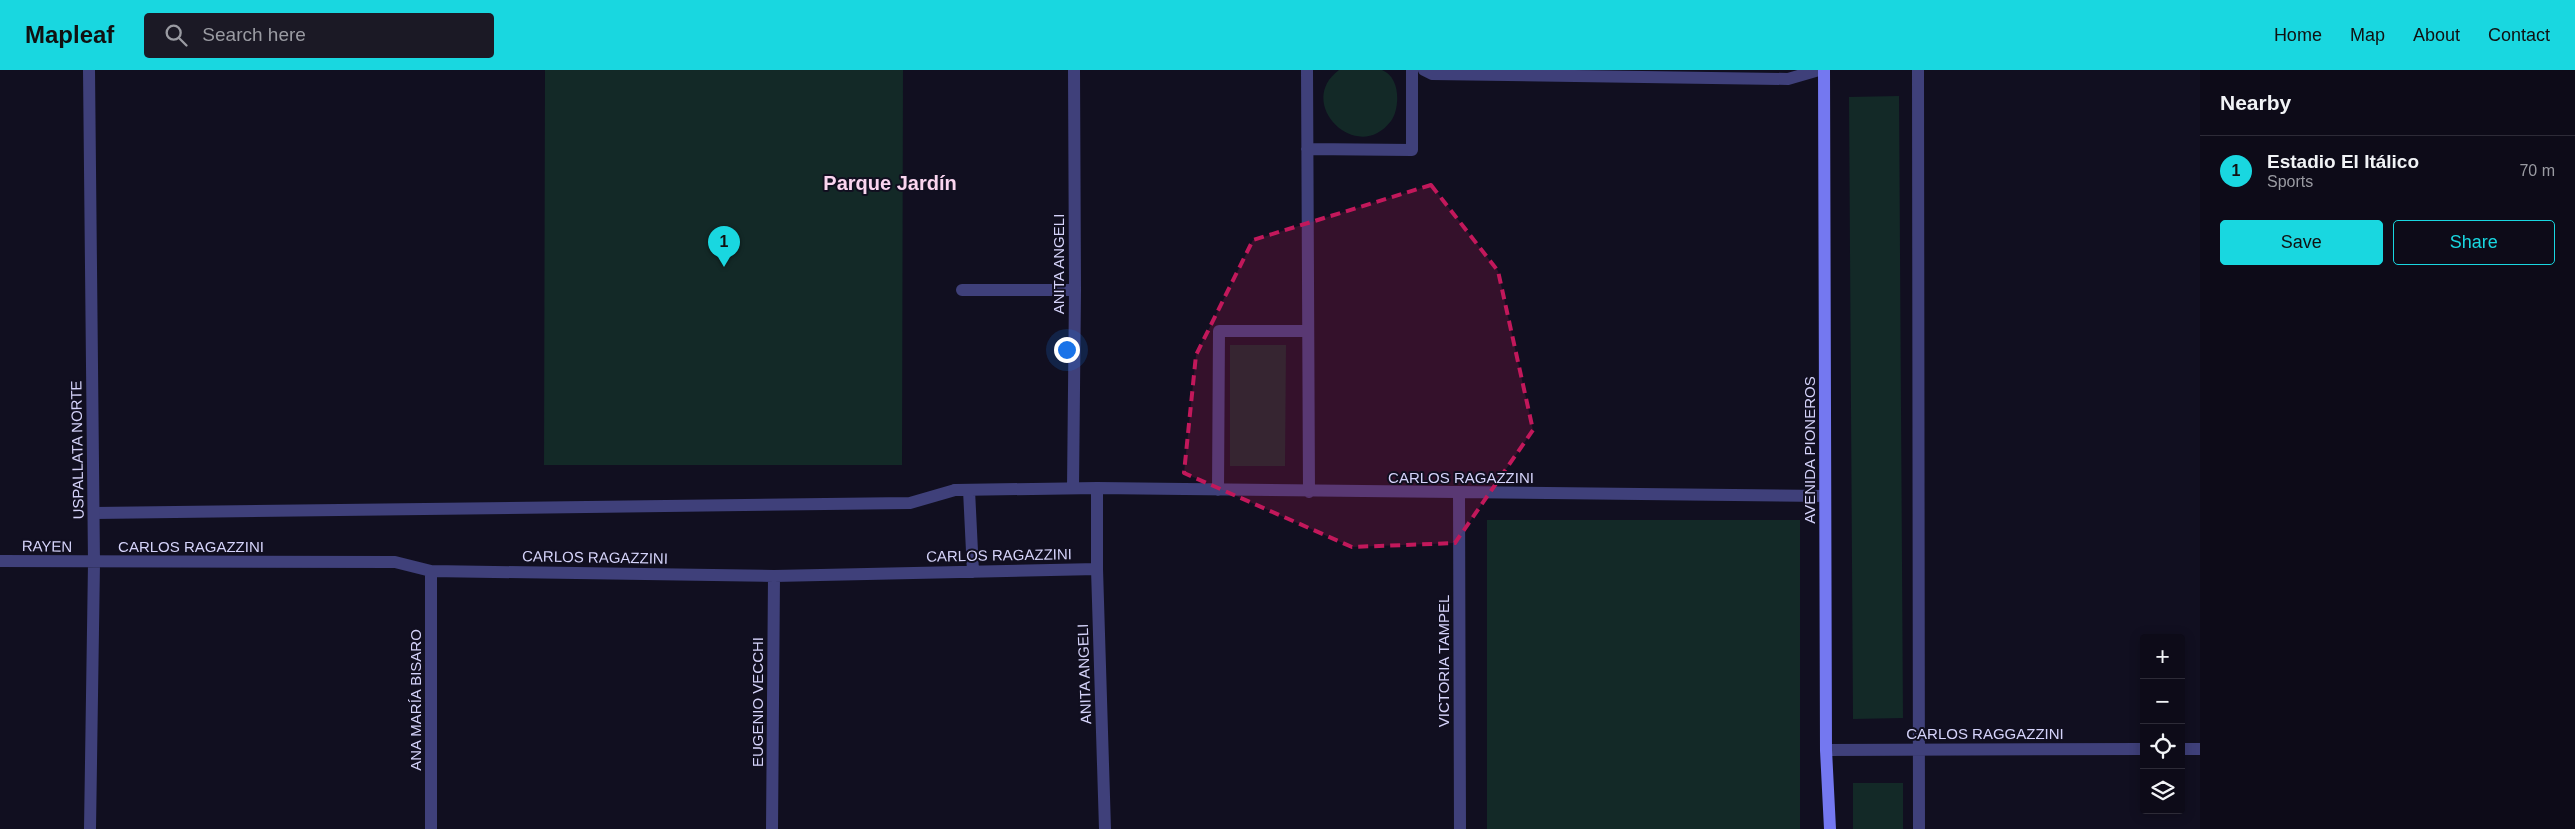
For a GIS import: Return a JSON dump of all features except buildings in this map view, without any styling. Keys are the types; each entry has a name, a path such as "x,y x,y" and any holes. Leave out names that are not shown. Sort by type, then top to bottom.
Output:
{"main road":[{"name":"AVENIDA PIONEROS","path":"1824,70 1826,750 1830,829"}],"street":[{"name":"USPALLATA NORTE","path":"89,70 94,513 90,829"},
{"name":"ANITA ANGELI","path":"1073,488 1075,290 1074,70"},
{"path":"1307,70 1310,492"},
{"path":"1307,149 1412,150 1412,70"},
{"path":"1424,70 1432,74 1788,79 1819,70"},
{"path":"1918,70 1919,829"},
{"path":"962,290 1075,290"},
{"path":"1218,490 1219,330 1308,331"},
{"name":"CARLOS RAGAZZINI","path":"94,513 910,503 956,490 1073,488 1825,496"},
{"name":"ANITA ANGELI","path":"1097,488 1097,569 1105,829"},
{"path":"969,490 973,572"},
{"name":"VICTORIA TAMPEL","path":"1459,493 1460,829"},
{"name":"RAYEN","path":"0,561 94,563"},
{"name":"CARLOS RAGAZZINI","path":"94,563 395,562 431,571 774,576 1097,569"},
{"name":"ANA MARÍA BISARO","path":"430,829 431,571"},
{"name":"EUGENIO VECCHI","path":"772,829 774,576"},
{"name":"CARLOS RAGGAZZINI","path":"1826,750 2140,749"},
{"path":"2185,749 2200,749"}],"highlighted area":[{"path":"1431,185 1498,271 1533,430 1455,543 1352,547 1184,473 1196,355 1253,240"}],"green space":[{"path":"545,70 903,70 902,465 544,465"},
{"path":"1339,70 1382,70 1393,79 1397,94 1394,116 1377,133 1362,137 1348,133 1335,125 1327,113 1323,98 1327,84"},
{"path":"1899,96 1903,718 1853,719 1849,97"},
{"path":"1230,345 1286,345 1285,466 1230,466"},
{"path":"1487,520 1800,520 1800,829 1487,829"},
{"path":"1853,783 1903,783 1903,829 1853,829"}],"place":[{"name":"Estadio El Itálico","path":"724,267"}],"district":[{"name":"Parque Jardín","path":"890,183"}]}
